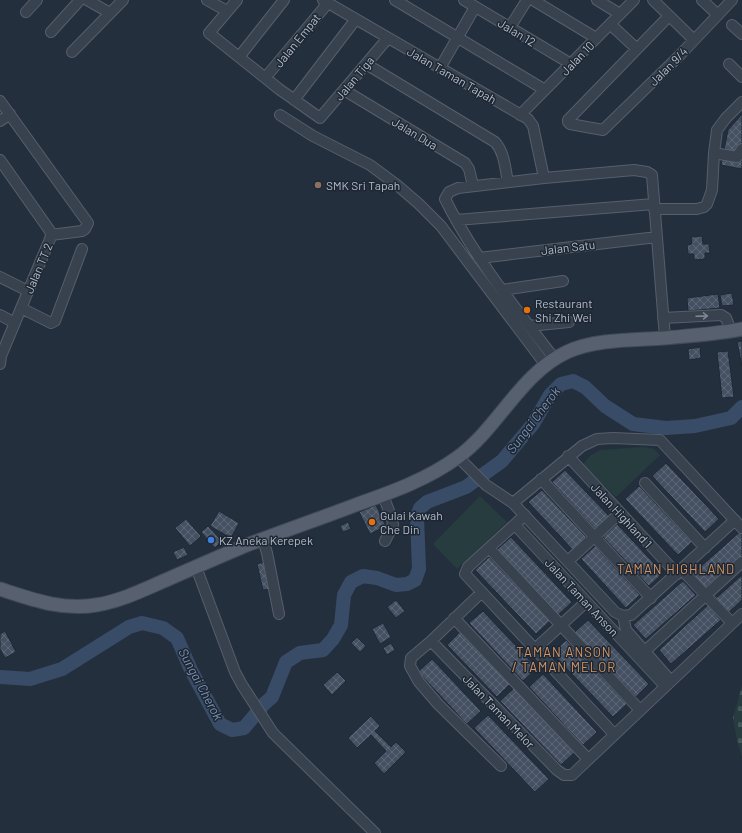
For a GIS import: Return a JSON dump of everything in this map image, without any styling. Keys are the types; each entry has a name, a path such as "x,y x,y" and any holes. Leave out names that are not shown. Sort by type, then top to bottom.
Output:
{"main road":[{"path":"0,588 33,599 76,607 95,606 126,598 262,540 383,495 436,472 472,446 486,432 524,387 550,361 568,351 592,343 665,338 737,330"}],"street":[{"path":"26,12 37,0"},
{"path":"51,32 80,0"},
{"path":"87,0 110,13"},
{"path":"72,52 123,0"},
{"path":"207,0 227,11"},
{"path":"237,0 209,33 294,100 356,19"},
{"path":"239,57 284,0"},
{"path":"395,0 545,90"},
{"name":"Jalan 12","path":"464,0 571,64"},
{"path":"510,27 527,0"},
{"path":"532,0 596,38"},
{"path":"597,0 620,14"},
{"name":"Jalan 10","path":"520,115 634,0"},
{"path":"653,0 694,40"},
{"path":"702,0 718,15"},
{"name":"Jalan 9/4","path":"637,49 568,120 570,124 603,130 694,40 732,0"},
{"name":"Jalan Taman Tapah","path":"325,1 528,120 533,126 544,178"},
{"name":"Jalan Empat","path":"265,78 325,1"},
{"path":"440,68 475,7"},
{"path":"610,24 637,49 669,16"},
{"path":"732,25 742,34"},
{"name":"Jalan Tiga","path":"294,100 320,118 388,38"},
{"path":"366,64 495,142 500,147 508,182"},
{"path":"729,64 742,77"},
{"name":"Jalan Dua","path":"344,90 465,163 469,169 474,186"},
{"path":"0,101 88,223 82,231 51,235"},
{"path":"456,220 654,207 697,210 707,204 712,190 714,153 718,130 726,118 742,102"},
{"path":"0,121 10,114"},
{"path":"280,115 313,136 370,165 419,204 441,226 550,361"},
{"path":"714,153 740,155"},
{"name":"Jalan TT 2","path":"0,160 50,231 51,235 0,358"},
{"path":"550,361 529,326 479,258 456,220 445,199 449,192 458,188 474,186 634,170 647,172 652,175 665,338"},
{"name":"Jalan Satu","path":"479,258 657,237"},
{"path":"21,308 52,323 55,321 82,249"},
{"path":"0,277 28,291"},
{"path":"502,290 563,281"},
{"path":"0,315 15,323"},
{"path":"663,318 721,315 726,318 737,330"},
{"path":"529,326 569,322"},
{"path":"458,457 486,485 513,503 615,612 623,616 631,615 705,548 738,524 660,440 613,438 597,439 582,446 568,456 513,503"},
{"name":"Jalan Highland 1","path":"568,456 620,513 732,623"},
{"path":"541,479 651,598"},
{"path":"645,483 705,548"},
{"path":"383,495 392,518 393,525 385,541"},
{"path":"568,561 620,513"},
{"path":"525,515 468,567 465,574 614,734"},
{"name":"Jalan Taman Anson","path":"515,525 586,602 668,684"},
{"path":"262,540 267,552 279,614"},
{"path":"489,548 640,710"},
{"path":"645,652 742,562"},
{"path":"196,567 235,672 246,692 273,733 375,833"},
{"path":"482,592 411,658 410,666 419,682 438,704 501,766"},
{"path":"535,649 586,602"},
{"path":"454,618 588,760 742,614"},
{"path":"623,616 626,630 645,652 668,684"},
{"name":"Jalan Taman Melor","path":"431,640 557,770 564,775 572,775 588,760"}],"green space":[{"path":"644,447 654,449 660,455 616,497 582,465 591,455 600,450"},
{"path":"480,496 507,522 457,569 433,544"},
{"path":"742,686 742,756 737,741 733,718"}],"building":[{"path":"742,114 742,169 721,165 728,130"},
{"path":"702,236 703,244 709,244 710,253 705,253 705,259 694,260 694,254 688,254 687,245 692,244 691,237"},
{"path":"732,293 734,305 722,306 720,295"},
{"path":"718,294 720,308 688,311 687,298"},
{"path":"742,341 742,366 737,342"},
{"path":"700,347 701,358 689,360 688,349"},
{"path":"728,351 734,397 722,398 717,352"},
{"path":"666,463 719,519 705,532 652,476"},
{"path":"565,470 611,518 597,531 552,482"},
{"path":"639,486 692,542 678,555 625,499"},
{"path":"542,490 588,539 574,551 528,502"},
{"path":"376,505 386,526 370,534 359,512"},
{"path":"219,511 239,523 231,538 210,526"},
{"path":"186,519 201,536 190,546 175,528"},
{"path":"348,522 351,529 343,532 340,526"},
{"path":"617,524 663,573 649,586 603,537"},
{"path":"208,526 222,541 215,548 201,532"},
{"path":"741,531 742,556 704,589 691,575"},
{"path":"511,537 572,602 558,615 497,550"},
{"path":"595,546 640,595 626,608 581,559"},
{"path":"184,547 188,555 177,560 173,552"},
{"path":"489,557 550,621 536,634 475,570"},
{"path":"265,562 271,589 263,590 257,564"},
{"path":"742,575 742,600 727,614 714,600"},
{"path":"683,581 696,595 646,639 633,625"},
{"path":"396,600 405,611 396,618 387,607"},
{"path":"708,605 721,620 671,664 659,650"},
{"path":"483,611 537,668 523,681 469,623"},
{"path":"588,620 649,684 636,697 574,633"},
{"path":"383,623 391,637 380,644 372,629"},
{"path":"5,631 16,652 5,658 0,649 0,634"},
{"path":"461,631 510,684 497,697 447,645"},
{"path":"357,637 366,646 360,652 351,643"},
{"path":"566,640 627,704 613,717 552,653"},
{"path":"391,643 395,650 387,655 383,648"},
{"path":"432,659 481,711 467,724 418,672"},
{"path":"337,672 346,681 332,695 323,685"},
{"path":"543,674 597,732 583,745 529,687"},
{"path":"514,688 575,752 561,765 500,701"},
{"path":"488,715 549,779 535,792 474,728"},
{"path":"371,716 380,726 375,731 391,747 396,742 406,752 384,774 374,763 386,751 371,735 357,748 348,738"}],"waterway":[{"name":"Sungai Cherok","path":"0,677 30,679 62,669 129,627 142,623 163,628 177,638 191,670 220,724 232,730 244,728 264,704 272,697 286,662 300,653 323,650 333,639 341,625 344,595 351,582 363,576 377,578 396,585 407,584 415,580 419,569 417,517 420,508 427,502 466,487 502,461 533,424 550,395 561,384 573,381 585,387 605,406 633,424 666,428 695,426 731,418 742,407"}],"place":[{"name":"SMK Sri Tapah","path":"318,185"},
{"name":"Restaurant Shi Zhi Wei","path":"527,310"},
{"name":"Gulai Kawah Che Din","path":"372,522"},
{"name":"KZ Aneka Kerepek","path":"211,540"}],"district":[{"name":"TAMAN HIGHLAND","path":"676,569"},
{"name":"TAMAN ANSON / TAMAN MELOR","path":"564,660"}]}
